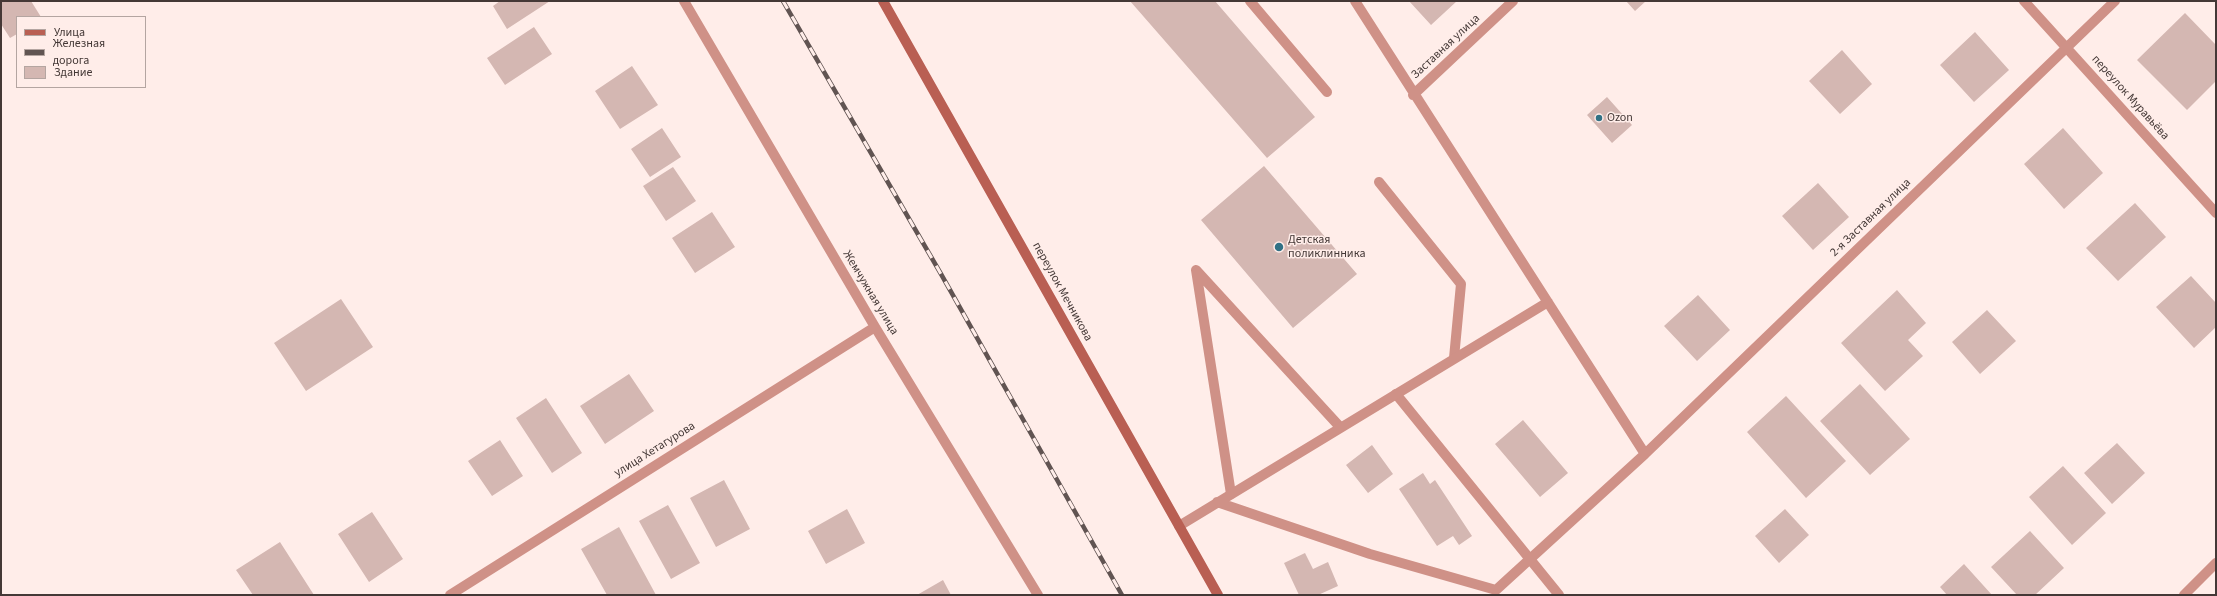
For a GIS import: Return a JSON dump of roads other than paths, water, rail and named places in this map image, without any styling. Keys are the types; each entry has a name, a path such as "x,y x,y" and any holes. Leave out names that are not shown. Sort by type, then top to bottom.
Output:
{"street":[{"name":"Жемчужная улица","path":"684,1 875,327 1038,595"},
{"name":"переулок Мечникова","path":"883,1 1218,595"},
{"path":"1250,1 1327,92"},
{"path":"1355,1 1413,95 1646,454"},
{"name":"Заставная улица","path":"1413,95 1513,1"},
{"name":"переулок Муравьёва","path":"2024,1 2216,213"},
{"name":"2-я Заставная улица","path":"1217,502 1370,554 1496,590 1646,454 2115,1"},
{"path":"1379,182 1461,284 1454,358"},
{"path":"1231,494 1196,270 1340,427"},
{"path":"1179,526 1548,302"},
{"name":"улица Хетагурова","path":"450,595 875,327"},
{"path":"1396,394 1558,595"},
{"path":"2184,595 2216,563"}],"railway":[{"path":"783,1 941,274 1122,595"}],"place":[{"name":"Ozon","path":"1599,118"},
{"name":"Детская поликлинника","path":"1279,247"}]}
